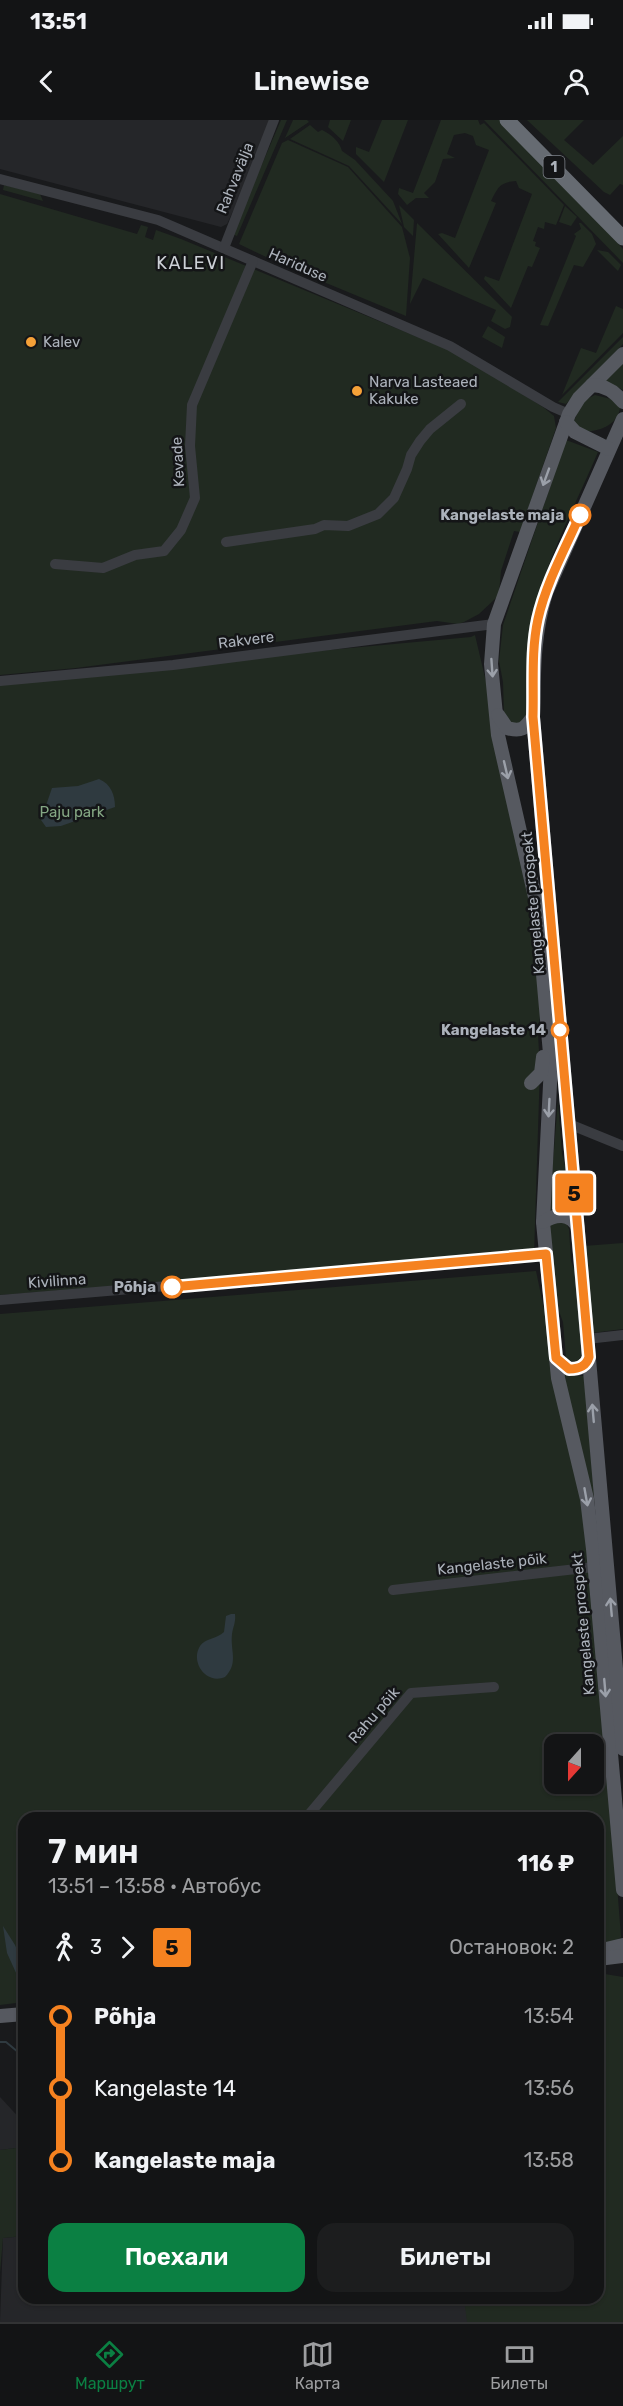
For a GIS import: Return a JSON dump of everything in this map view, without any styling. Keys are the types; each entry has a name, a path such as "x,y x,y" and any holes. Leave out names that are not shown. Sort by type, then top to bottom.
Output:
{"highway":[{"name":"1","path":"507,120 623,238"},
{"name":"1","path":"518,120 623,227"}],"main road":[{"name":"Kangelaste prospekt","path":"623,354 579,398 568,418 495,624 491,664 498,735 533,883 547,1007 550,1084 543,1222 558,1378 587,1499 623,1890"},
{"path":"592,385 601,385 615,392 623,402"},
{"path":"568,418 575,432 609,449"},
{"name":"Kangelaste prospekt","path":"623,419 546,593 538,618 535,636 533,717 623,1749"},
{"path":"496,713 507,728 518,731 526,728 533,717"},
{"path":"531,1083 542,1073 543,1029 547,1007"},
{"path":"550,1084 565,1086"},
{"path":"543,1222 553,1216 564,1216 572,1219 578,1228"},
{"path":"556,1358 564,1367 575,1369 584,1365 589,1357"},
{"path":"604,1951 622,1950"},
{"path":"604,1957 622,1950"},
{"path":"0,2016 18,2014"}],"street":[{"name":"Rahvavälja","path":"224,248 274,120"},
{"name":"Hariduse","path":"0,179 158,220 450,346 553,406 568,418"},
{"name":"Kevade","path":"54,564 103,568 135,555 164,551 181,530 195,498 190,446 192,405 253,261"},
{"path":"226,542 315,529 324,525 348,526 378,514 394,498 411,455 420,441 430,429 461,404"},
{"name":"Rakvere","path":"0,681 173,665 495,624"},
{"path":"569,1124 623,1146"},
{"name":"Kivilinna","path":"0,1300 546,1254"},
{"path":"587,1339 623,1335"},
{"name":"Kangelaste põik","path":"393,1590 594,1567"},
{"name":"Rahu põik","path":"311,1812 411,1694 494,1687"}],"shaded area":[{"path":"0,120 276,120 227,224 221,227 0,169"},
{"path":"99,779 112,790 115,807 61,826 46,827 41,820 52,788 78,786"},
{"path":"235,1614 232,1634 232,1667 225,1677 212,1678 206,1675 199,1665 197,1652 202,1643 224,1632 226,1616"},
{"path":"3,1926 18,1952 18,1977 7,1953"},
{"path":"0,2097 18,2116 18,2148 0,2150"},
{"path":"18,2237 18,2304 466,2304 468,2322 0,2322 3,2238"}],"green space":[{"path":"281,120 287,120 237,236 232,234"},
{"path":"293,120 309,122 285,138"},
{"path":"330,120 351,120 343,141 328,127"},
{"path":"382,120 408,120 384,182 356,154 356,147 369,152"},
{"path":"441,120 478,120 480,125 484,123 564,205 556,225 545,222 544,229 538,227 533,241 536,242 535,246 540,248 532,267 528,266 511,308 484,279 485,276 499,281 532,194 519,188 516,181 503,184 498,189 491,201 496,203 469,268 438,234 442,233 455,238 489,150 476,145 473,136 465,133 454,135 447,154 455,158 443,159 435,182 424,193 429,198 416,198 407,205 398,194 399,188 413,193"},
{"path":"484,120 500,120 574,195 623,249 623,263"},
{"path":"527,120 584,120 564,140 593,165 623,136 623,185 620,184 610,195 604,192"},
{"path":"310,125 318,132 322,130 332,136 342,151 355,160 393,201 402,224 349,166 290,139"},
{"path":"288,140 348,167 402,227 410,258 406,316 285,266 239,244 282,143"},
{"path":"4,185 40,194 43,201 3,190"},
{"path":"0,194 137,234 141,225 148,227 145,237 153,240 156,230 181,239 456,353 543,407 554,416 556,428 520,532 514,531 501,571 499,593 496,598 479,614 458,624 437,621 76,668 0,675"},
{"path":"399,205 414,220 413,236 404,227"},
{"path":"565,206 577,217 571,226 559,222"},
{"path":"417,223 512,317 510,327 505,329 491,321 496,310 423,278 410,304"},
{"path":"579,223 592,234 596,244 583,267 574,265 548,326 540,325 576,236 574,234 581,229"},
{"path":"597,250 608,252 621,265 618,271"},
{"path":"616,306 623,309 623,333 562,395 581,348 596,353"},
{"path":"488,326 505,337 502,348 482,337"},
{"path":"623,337 623,344 566,404 558,402"},
{"path":"623,362 623,390 604,381"},
{"path":"595,395 611,399 620,406 619,412 607,426 583,431 573,423 583,401"},
{"path":"566,440 598,452 558,541 541,587 528,644 527,717 526,721 513,726 504,715 503,682 499,661 503,625"},
{"name":"Paju park","path":"475,635 531,873 541,1006 538,1035 540,1067 534,1255 0,1295 0,680"},
{"path":"558,1100 562,1154 568,1176 572,1212 556,1209 549,1211"},
{"path":"557,1221 566,1223 569,1229 571,1261 577,1277 584,1356 580,1364 568,1363 566,1358 563,1322 557,1306 550,1229 551,1225"},
{"path":"623,1243 623,1329 592,1333 584,1246"},
{"path":"536,1271 590,1529 621,1937 612,1945 604,1947 604,1812 18,1812 18,2003 0,2005 0,1314"},
{"path":"563,1374 586,1376 596,1501 594,1502"},
{"path":"604,1974 623,1977 623,2322 467,2322 465,2304 604,2304"},
{"path":"18,2148 18,2237 3,2238 0,2273 0,2150"}],"waterway":[{"path":"0,2042 6,2042 18,2052"}],"bus line":[{"name":"5","path":"172,1287 546,1254 556,1358 559,1363 569,1369 580,1368 587,1362 589,1357 533,717 535,636 538,618 546,593 580,515"}],"place":[{"name":"Kalev","path":"31,342"},
{"name":"Narva Lasteaed Kakuke","path":"357,391"},
{"name":"Kangelaste maja","path":"580,515"},
{"name":"Kangelaste 14","path":"560,1030"},
{"name":"Põhja","path":"172,1287"}],"district":[{"name":"KALEVI","path":"191,263"}]}
